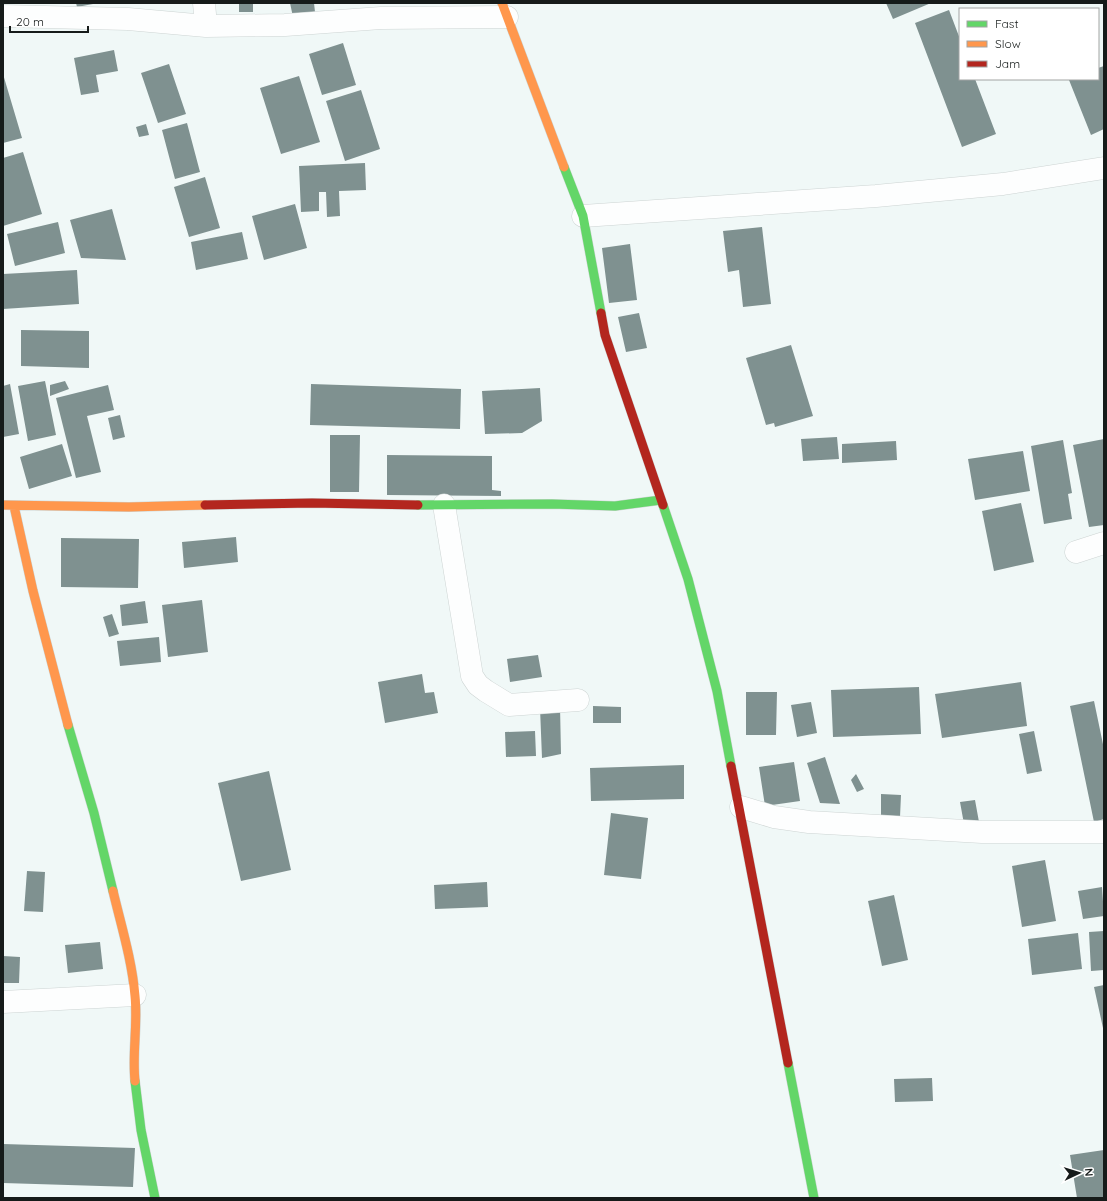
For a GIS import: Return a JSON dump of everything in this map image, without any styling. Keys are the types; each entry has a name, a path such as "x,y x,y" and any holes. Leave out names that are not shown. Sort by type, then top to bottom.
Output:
{"street":[{"path":"204,3 206,26"},
{"path":"3,16 128,19 206,26 285,25 504,10 583,216 605,334 688,579 716,684 741,807 770,972 814,1198"},
{"path":"583,216 876,196 1003,184 1104,168"},
{"path":"3,505 166,506 312,502 444,505 552,504 615,506 661,500"},
{"path":"444,505 472,676 478,684 509,705 578,700"},
{"path":"14,506 33,591 58,689 94,813 129,959 135,995 136,1020 134,1063 141,1130 155,1198"},
{"path":"1076,552 1104,543"},
{"path":"741,807 774,817 809,822 982,832 1104,832"},
{"path":"3,1002 135,995"}],"building":[{"path":"76,3 93,3 93,4 77,7"},
{"path":"239,3 253,3 253,12 239,12"},
{"path":"290,3 314,3 315,12 293,17"},
{"path":"886,3 931,3 893,19"},
{"path":"949,10 959,36 959,80 975,80 996,134 962,147 915,23"},
{"path":"343,43 356,85 322,95 309,54"},
{"path":"114,50 118,71 96,75 99,92 81,95 74,58"},
{"path":"169,64 186,114 158,123 141,73"},
{"path":"1104,66 1104,129 1091,135 1069,80 1099,80 1099,68"},
{"path":"3,74 22,138 3,143"},
{"path":"299,76 320,142 281,154 260,88"},
{"path":"361,90 380,149 345,161 326,101"},
{"path":"187,123 200,172 175,179 162,130"},
{"path":"146,124 149,135 139,137 136,127"},
{"path":"23,152 42,214 3,226 3,158"},
{"path":"365,163 366,190 339,191 340,216 327,217 326,192 319,192 319,211 301,212 299,166"},
{"path":"205,177 220,228 189,237 174,187"},
{"path":"295,204 307,248 264,260 252,216"},
{"path":"112,209 126,260 81,258 70,220"},
{"path":"58,222 65,253 15,266 7,234"},
{"path":"762,227 771,304 743,307 739,270 728,272 723,231"},
{"path":"242,232 248,259 196,270 191,242"},
{"path":"630,244 637,300 609,303 602,248"},
{"path":"77,270 79,304 3,309 3,274"},
{"path":"639,313 647,348 626,352 618,317"},
{"path":"21,330 89,331 89,368 21,366"},
{"path":"791,345 813,416 775,427 774,423 766,425 746,358"},
{"path":"45,381 56,435 28,441 18,386"},
{"path":"65,381 69,389 50,396 50,385"},
{"path":"10,384 19,434 3,437 3,386"},
{"path":"311,384 461,389 460,429 310,425"},
{"path":"108,385 114,410 87,416 101,472 76,478 56,398"},
{"path":"540,388 542,421 522,433 485,434 482,391"},
{"path":"120,415 125,437 113,440 108,418"},
{"path":"330,435 360,435 359,492 330,492"},
{"path":"837,437 839,459 803,461 801,439"},
{"path":"1104,439 1104,525 1089,527 1073,445"},
{"path":"1063,440 1072,493 1068,494 1072,519 1044,524 1031,446"},
{"path":"896,441 897,460 842,463 842,444"},
{"path":"62,444 72,476 29,489 20,457"},
{"path":"1023,451 1030,491 975,500 968,459"},
{"path":"387,455 492,456 492,490 501,491 501,496 387,495"},
{"path":"1021,503 1034,562 994,571 982,511"},
{"path":"236,537 238,562 184,568 182,542"},
{"path":"61,538 139,539 138,588 61,587"},
{"path":"202,600 208,652 168,657 162,605"},
{"path":"145,601 148,623 122,626 120,605"},
{"path":"112,614 119,634 109,637 103,617"},
{"path":"159,637 161,662 120,666 117,641"},
{"path":"538,655 542,677 510,682 507,659"},
{"path":"422,674 425,693 434,692 438,713 385,723 378,682"},
{"path":"1021,682 1027,726 942,738 935,694"},
{"path":"919,687 921,734 833,737 831,690"},
{"path":"746,692 777,692 776,735 746,735"},
{"path":"1094,701 1104,749 1104,819 1094,822 1070,706"},
{"path":"811,702 817,733 797,737 791,705"},
{"path":"560,706 561,754 542,758 540,708"},
{"path":"593,706 621,707 621,723 593,723"},
{"path":"535,731 536,756 506,757 505,732"},
{"path":"1034,731 1042,771 1027,774 1019,734"},
{"path":"825,757 840,804 820,803 807,763"},
{"path":"794,762 800,801 765,806 759,767"},
{"path":"684,765 684,799 591,801 590,768"},
{"path":"269,771 291,870 241,881 218,783"},
{"path":"856,774 864,789 857,792 851,780"},
{"path":"881,794 901,795 900,817 881,816"},
{"path":"975,800 979,822 964,824 960,802"},
{"path":"611,813 648,818 641,879 604,875"},
{"path":"1045,860 1056,921 1022,927 1012,866"},
{"path":"27,871 45,872 43,912 24,911"},
{"path":"487,882 488,907 435,909 434,885"},
{"path":"1102,887 1104,916 1083,919 1078,891"},
{"path":"894,895 908,960 882,966 868,901"},
{"path":"1104,931 1104,970 1091,971 1089,932"},
{"path":"1078,933 1082,969 1032,975 1028,939"},
{"path":"100,942 103,969 68,973 65,945"},
{"path":"3,956 20,957 19,983 3,983"},
{"path":"1104,985 1104,1028 1103,1028 1094,987"},
{"path":"932,1078 933,1101 895,1102 894,1079"},
{"path":"3,1144 135,1148 133,1187 3,1183"},
{"path":"1104,1150 1104,1198 1077,1198 1070,1155"}],"traffic: fast":[{"path":"564,167 583,216 601,313"},
{"path":"418,505 552,504 615,506 661,500"},
{"path":"663,505 688,579 717,691 731,766"},
{"path":"68,725 94,813 113,891"},
{"path":"788,1063 814,1198"},
{"path":"135,1081 141,1130 155,1198"}],"traffic: slow":[{"path":"502,3 564,167"},
{"path":"3,505 129,507 205,505"},
{"path":"14,506 33,591 68,725"},
{"path":"113,891 134,983 136,1007 134,1060 135,1081"}],"traffic: jam":[{"path":"601,313 605,335 663,505"},
{"path":"205,505 312,503 418,505"},
{"path":"731,766 788,1063"}]}
